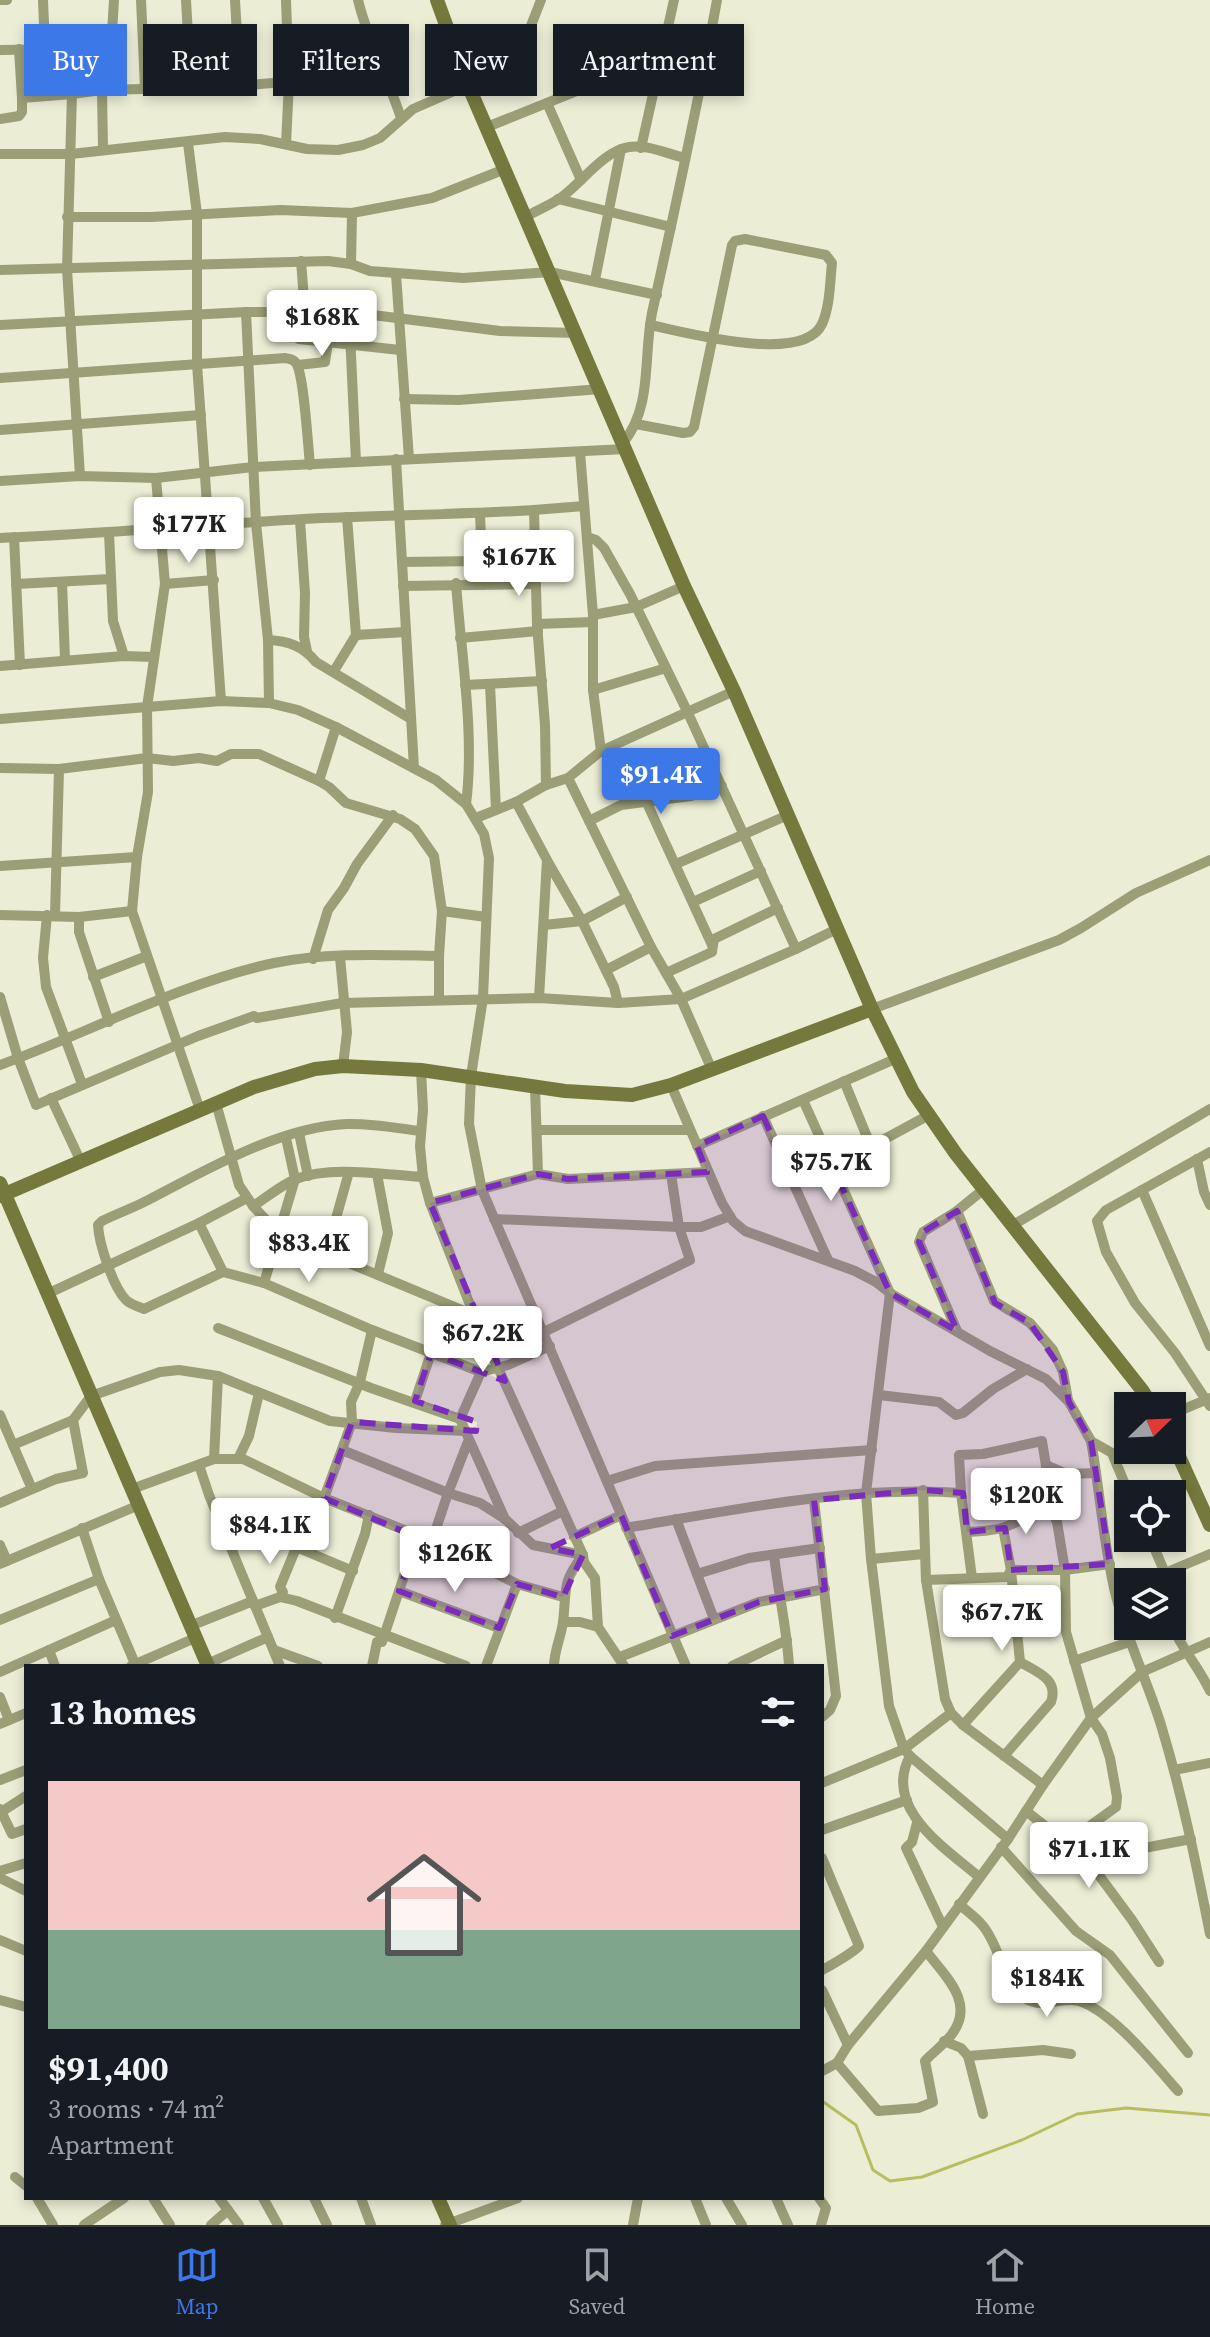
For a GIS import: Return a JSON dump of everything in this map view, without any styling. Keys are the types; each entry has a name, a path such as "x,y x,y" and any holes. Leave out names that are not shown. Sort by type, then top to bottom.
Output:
{"street":[{"path":"0,0 7,0"},
{"path":"43,0 44,24"},
{"path":"113,24 114,0"},
{"path":"141,0 143,44"},
{"path":"186,0 187,24"},
{"path":"235,0 236,24"},
{"path":"286,0 287,24"},
{"path":"358,0 364,24"},
{"path":"437,0 446,24"},
{"path":"532,24 541,0"},
{"path":"669,24 674,0"},
{"path":"624,446 643,406 650,325 717,0"},
{"path":"0,119 19,116 22,112 19,49"},
{"path":"0,50 24,49"},
{"path":"22,98 47,96"},
{"path":"72,96 67,269 80,476"},
{"path":"102,96 103,149"},
{"path":"286,144 288,96"},
{"path":"394,96 401,118"},
{"path":"0,154 71,154 225,137 260,139 307,149 338,150 380,138 401,118 441,96"},
{"path":"473,96 684,586 734,691 895,1059 929,1115 984,1189 1143,1392"},
{"path":"487,127 564,96"},
{"path":"641,148 652,96"},
{"path":"547,103 581,180"},
{"path":"188,143 197,214 197,364 221,701"},
{"path":"525,217 558,199 621,149 631,146 685,158"},
{"path":"595,280 621,149"},
{"path":"67,217 280,210 352,213 432,198 505,169"},
{"path":"558,199 671,227"},
{"path":"351,264 352,213"},
{"path":"636,424 690,432 694,427 713,337 735,241 745,239 830,258 832,263 822,324 811,337 794,343 771,345 713,337 650,325"},
{"path":"0,270 301,261 351,264 370,271 396,274 486,278 550,272 657,295"},
{"path":"301,261 305,312"},
{"path":"396,274 409,459"},
{"path":"0,325 246,312 349,312 500,331 577,333"},
{"path":"246,312 256,523 268,640 269,703"},
{"path":"349,312 356,462"},
{"path":"299,339 400,350"},
{"path":"298,365 325,362 328,342"},
{"path":"0,378 285,358 293,360 298,365 310,465"},
{"path":"404,399 459,400 601,389"},
{"path":"0,430 201,415"},
{"path":"0,481 80,476 156,478 253,467 580,452 624,446"},
{"path":"580,452 593,618 593,690 601,751"},
{"path":"396,459 414,768"},
{"path":"156,478 165,584 147,707 146,814 137,857 132,911 200,1110"},
{"path":"0,538 584,506"},
{"path":"534,510 546,785"},
{"path":"480,514 483,585"},
{"path":"334,671 356,635 347,517"},
{"path":"300,520 307,651"},
{"path":"109,533 113,621 124,656"},
{"path":"14,537 20,665"},
{"path":"587,537 604,548 636,607 796,949"},
{"path":"402,562 482,561"},
{"path":"16,584 111,579"},
{"path":"165,584 214,580"},
{"path":"62,582 65,659"},
{"path":"456,583 465,685 466,804"},
{"path":"403,586 535,584"},
{"path":"460,638 593,618 636,607 684,586"},
{"path":"356,635 405,632"},
{"path":"268,640 285,641 307,651 316,662 411,719"},
{"path":"0,666 65,659 154,657"},
{"path":"593,690 666,668"},
{"path":"465,685 542,681"},
{"path":"490,684 496,810"},
{"path":"476,818 568,778 601,751 734,691"},
{"path":"0,719 221,701 269,703 298,710 336,727 436,780 466,804 484,834 489,858 483,998 471,1076 469,1124 482,1190 685,1664"},
{"path":"319,781 336,727"},
{"path":"0,768 59,769 147,758 217,761 231,754 259,754 319,781 346,803 393,815 415,829 434,856 442,911 439,999"},
{"path":"59,769 57,861 43,974 82,1084"},
{"path":"568,778 651,947 681,999 712,1070"},
{"path":"589,821 621,805 691,796 722,786"},
{"path":"646,801 712,945"},
{"path":"516,802 582,921 618,1003"},
{"path":"313,959 328,910 393,815"},
{"path":"676,864 788,815"},
{"path":"0,866 137,857"},
{"path":"539,998 547,860"},
{"path":"207,1664 2,1191 81,1162 284,1076 343,1066 421,1070 565,1091 632,1095 671,1085 1059,940 1136,893 1210,860"},
{"path":"693,902 761,871"},
{"path":"544,925 582,921 627,897"},
{"path":"666,973 705,957 712,952 714,939 778,908"},
{"path":"0,915 79,917 132,911"},
{"path":"442,911 486,917"},
{"path":"79,917 79,932 109,1022"},
{"path":"0,997 35,1105 254,1016 257,1018 342,1003 439,999 539,998 618,1003 681,999 837,929"},
{"path":"606,970 651,947"},
{"path":"93,977 147,956"},
{"path":"0,1065 251,968 279,962 340,957 439,956"},
{"path":"340,957 347,1032 343,1066"},
{"path":"697,1146 895,1059"},
{"path":"421,1070 423,1177 430,1203 474,1315 584,1562 595,1578 598,1627 622,1662 672,1636 759,1602 825,1589"},
{"path":"844,1081 872,1149"},
{"path":"671,1085 730,1216 745,1231 828,1260 876,1282 890,1293 1046,1379 1069,1402 1091,1441 1110,1564 1129,1642 1174,1770 1210,1934"},
{"path":"535,1087 538,1174"},
{"path":"51,1098 81,1162"},
{"path":"803,1100 890,1293 866,1493 889,1706 907,1752 1005,1843 1076,1931 1110,1955 1188,2053"},
{"path":"216,1103 239,1185 279,1234 474,1315"},
{"path":"1013,1225 1210,1109"},
{"path":"793,1182 862,1156 881,1141 929,1115"},
{"path":"763,1116 828,1260"},
{"path":"420,1131 345,1124 299,1133 230,1157 98,1225 108,1265 124,1298 144,1309 223,1272 264,1283 372,1330 481,1372 499,1368 550,1346"},
{"path":"537,1130 689,1130"},
{"path":"299,1133 308,1176"},
{"path":"264,1283 295,1179 286,1138"},
{"path":"1186,1409 1209,1401 1135,1303 1097,1230 1099,1215 1210,1152"},
{"path":"1197,1159 1210,1205"},
{"path":"47,1294 295,1179 349,1172 423,1177"},
{"path":"326,1254 349,1172"},
{"path":"430,1203 538,1174 568,1179 708,1172"},
{"path":"377,1174 388,1233 378,1274"},
{"path":"544,1332 690,1260 679,1227 671,1174"},
{"path":"957,1331 919,1242 923,1232 957,1211 984,1189"},
{"path":"1142,1190 1210,1346"},
{"path":"957,1211 994,1301 1030,1323 1053,1350 1063,1372 1069,1402"},
{"path":"494,1219 701,1227 730,1216"},
{"path":"199,1223 223,1272"},
{"path":"218,1328 460,1419 505,1519"},
{"path":"324,1498 352,1422 351,1402 360,1382 372,1330"},
{"path":"415,1401 431,1353"},
{"path":"879,1395 939,1402 956,1415 1027,1369"},
{"path":"13,1445 73,1420 91,1396 160,1372 179,1370 218,1376 330,1421 468,1435"},
{"path":"460,1419 481,1372"},
{"path":"214,1459 218,1376"},
{"path":"238,1459 249,1436 259,1393"},
{"path":"0,1415 32,1489"},
{"path":"0,1503 56,1479 83,1473 73,1420"},
{"path":"432,1541 468,1435"},
{"path":"972,1578 959,1455 983,1454 1042,1441 1065,1570 1066,1632 1091,1718 1102,1734 1110,1758 1117,1797 1116,1807 1091,1825 1078,1851"},
{"path":"1091,1441 1112,1453 1123,1480"},
{"path":"342,1450 480,1503 505,1519 533,1545 583,1555"},
{"path":"607,1481 655,1466 872,1450"},
{"path":"132,1489 214,1459 238,1459 253,1463 324,1498 432,1541 517,1584 563,1597"},
{"path":"1182,1464 1210,1525"},
{"path":"199,1465 279,1664"},
{"path":"1046,1465 1067,1474 1096,1473"},
{"path":"923,1490 926,1580 945,1699 951,1713 963,1725 1043,1785"},
{"path":"626,1528 866,1493 923,1490 961,1493"},
{"path":"814,1500 836,1696 824,1715"},
{"path":"0,1545 4,1562 139,1505"},
{"path":"518,1533 561,1512"},
{"path":"967,1532 1003,1528 1047,1512 1054,1515"},
{"path":"335,1618 369,1515"},
{"path":"574,1537 621,1515"},
{"path":"676,1519 714,1619"},
{"path":"82,1528 134,1664"},
{"path":"963,1725 1020,1662 1011,1570 1003,1528"},
{"path":"228,1543 254,1531 353,1571"},
{"path":"372,1664 377,1642 382,1642 417,1537"},
{"path":"280,1597 283,1592 280,1587 296,1548"},
{"path":"697,1574 735,1562 820,1548"},
{"path":"871,1559 924,1554"},
{"path":"1184,1568 1210,1554"},
{"path":"553,1664 563,1622 566,1582 583,1555"},
{"path":"774,1555 789,1664"},
{"path":"1011,1570 1065,1570 1110,1564"},
{"path":"926,1580 1007,1577 1011,1570"},
{"path":"0,1620 99,1579"},
{"path":"487,1664 517,1584"},
{"path":"399,1591 499,1628"},
{"path":"136,1664 193,1632 254,1604 280,1597 460,1664"},
{"path":"0,1672 116,1620"},
{"path":"563,1622 580,1622 598,1627"},
{"path":"209,1664 268,1637"},
{"path":"737,1664 787,1640"},
{"path":"1178,1640 1189,1653 1210,1691"},
{"path":"1074,1661 1129,1642"},
{"path":"824,2070 837,2063 848,2045 926,1951 1091,1718 1142,1672 1210,1642"},
{"path":"49,1650 54,1664"},
{"path":"274,1650 309,1664"},
{"path":"1004,1756 1054,1696 1054,1688 1047,1678 1020,1662"},
{"path":"0,1697 5,1722 24,1714"},
{"path":"824,1782 907,1752 951,1713"},
{"path":"907,1752 902,1778 917,1823 979,1877"},
{"path":"1174,1770 1210,1763"},
{"path":"0,1780 24,1771"},
{"path":"24,1797 1,1811 12,1834 24,1830"},
{"path":"824,1829 907,1800"},
{"path":"1026,1811 1087,1859 1159,1962"},
{"path":"917,1823 912,1842 906,1848 943,1927"},
{"path":"1087,1859 1191,1839"},
{"path":"824,1863 859,1946 856,1951 824,1969"},
{"path":"0,1878 24,1890"},
{"path":"959,1904 986,1929 1013,1988 1030,2001 1055,2003 1077,2000 1087,2006 1112,2022 1178,2091"},
{"path":"0,1940 24,1950"},
{"path":"837,2063 878,2111 929,2106 933,2098 925,2061 952,2035 962,2001 926,1951"},
{"path":"824,1994 848,2045"},
{"path":"0,2000 24,2006"},
{"path":"944,2041 961,2048 968,2056 983,2114"},
{"path":"968,2056 1043,2050 1071,2054"},
{"path":"15,2177 24,2184"},
{"path":"38,2200 53,2225"},
{"path":"84,2225 121,2200"},
{"path":"154,2200 170,2225"},
{"path":"220,2200 239,2225"},
{"path":"263,2225 276,2221 264,2200"},
{"path":"315,2200 327,2225"},
{"path":"362,2200 371,2225"},
{"path":"439,2200 448,2224 505,2200"},
{"path":"633,2225 638,2200"},
{"path":"696,2200 706,2225"},
{"path":"727,2200 742,2225"},
{"path":"777,2200 788,2225"},
{"path":"820,2200 826,2208 821,2225"},
{"path":"211,2225 228,2210"}],"highlighted area":[{"path":"763,1116 793,1182 832,1165 890,1293 957,1331 919,1242 923,1232 957,1211 995,1303 1030,1323 1063,1372 1069,1402 1091,1441 1110,1564 1011,1570 1005,1528 967,1532 963,1493 923,1490 814,1500 825,1589 759,1602 672,1636 621,1515 550,1548 583,1555 563,1597 517,1584 499,1628 399,1591 417,1537 324,1498 352,1422 476,1431 477,1422 415,1401 431,1353 505,1381 430,1203 538,1174 568,1179 707,1172 697,1146"}],"waterway":[{"path":"824,2102 856,2125 873,2170 890,2181 922,2177 1022,2140 1077,2114 1126,2108 1210,2115"}]}
